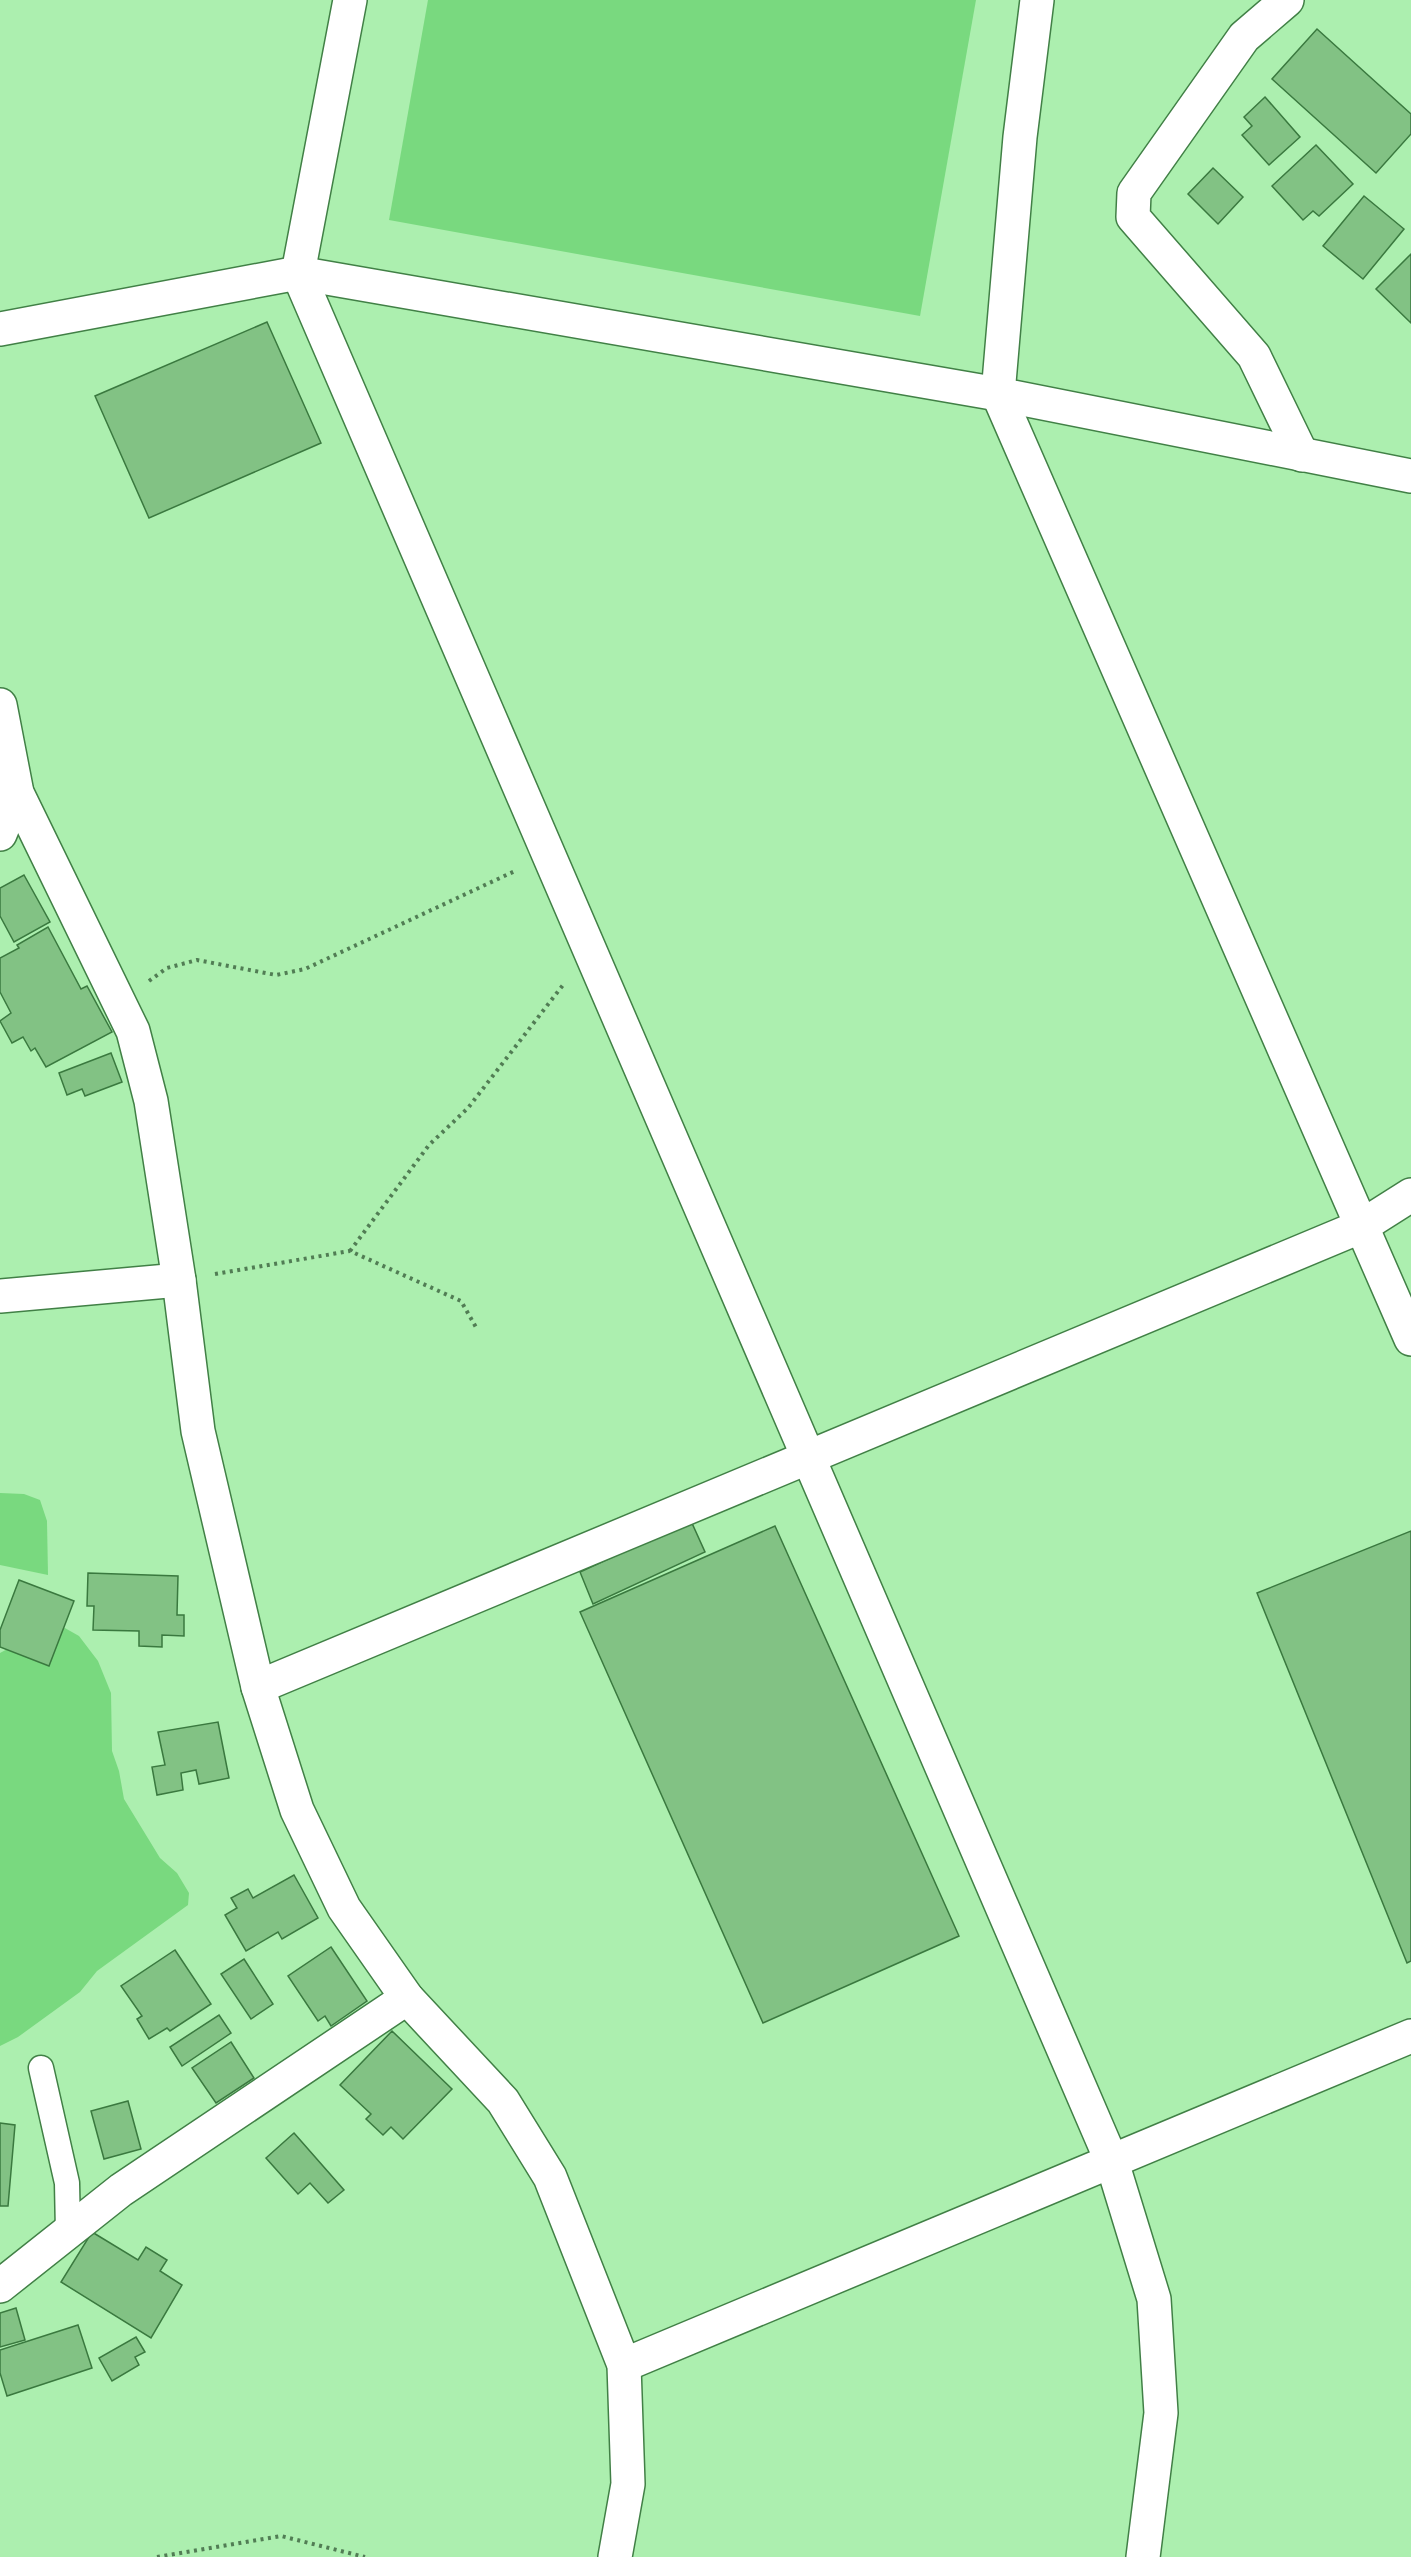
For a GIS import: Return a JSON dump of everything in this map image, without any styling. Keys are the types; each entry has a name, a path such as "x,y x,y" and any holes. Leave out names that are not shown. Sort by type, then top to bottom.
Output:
{"street":[{"path":"350,0 298,273 810,1457 1112,2163 1154,2299 1161,2413 1143,2557"},
{"path":"1037,0 1020,137 998,394 1411,1339"},
{"path":"1287,0 1244,37 1134,193 1133,217 1254,356 1302,454"},
{"path":"0,329 298,273 998,394 1411,476"},
{"path":"0,705 17,793 133,1031 151,1101 179,1280 198,1431 258,1687 297,1810 344,1908 407,1998 503,2101 550,2177 624,2365 628,2484 615,2557"},
{"path":"0,834 17,793"},
{"path":"258,1687 1362,1226 1411,1195"},
{"path":"0,1296 179,1280"},
{"path":"0,2286 121,2190 407,1998"},
{"path":"624,2365 1112,2163 1411,2036"}],"lane":[{"path":"41,2068 67,2183 68,2232"}],"path":[{"path":"119,1003 167,968 197,960 276,975 305,969 550,855"},
{"path":"350,1251 429,1145 468,1108 591,950"},
{"path":"179,1280 350,1251 461,1301 477,1329"},
{"path":"157,2557 281,2536 365,2557"}],"green space":[{"path":"428,0 976,0 920,316 389,220"},
{"path":"0,1493 24,1494 40,1500 47,1521 48,1575 0,1565"},
{"path":"56,1623 79,1636 98,1661 111,1693 112,1751 119,1771 124,1799 160,1858 177,1873 189,1893 188,1905 97,1971 80,1992 18,2037 0,2046 0,1653"}],"building":[{"path":"1317,29 1411,114 1411,134 1376,173 1272,79"},
{"path":"1265,97 1300,137 1269,165 1242,135 1252,126 1244,117"},
{"path":"1316,145 1353,184 1319,216 1313,211 1303,220 1272,186"},
{"path":"1213,168 1243,197 1218,224 1188,194"},
{"path":"1364,196 1404,229 1363,279 1323,246"},
{"path":"1411,254 1411,323 1376,289"},
{"path":"267,322 321,443 149,518 95,396"},
{"path":"24,875 50,922 14,942 0,916 0,888"},
{"path":"48,927 81,989 87,986 112,1032 46,1067 35,1048 31,1051 23,1037 12,1043 0,1021 11,1013 0,992 0,958 19,948 17,945"},
{"path":"111,1053 122,1082 85,1096 82,1089 67,1095 59,1073"},
{"path":"691,1521 705,1552 593,1604 580,1572"},
{"path":"775,1526 959,1936 763,2023 580,1612"},
{"path":"1411,1531 1411,1961 1407,1963 1257,1593"},
{"path":"88,1573 178,1576 177,1615 184,1615 184,1636 162,1635 162,1647 139,1646 139,1631 93,1630 94,1606 87,1606"},
{"path":"19,1580 74,1601 49,1666 0,1647 0,1630"},
{"path":"218,1722 229,1778 199,1784 196,1770 181,1773 183,1790 157,1795 152,1767 165,1765 158,1732"},
{"path":"294,1875 318,1918 282,1939 278,1932 246,1951 225,1915 237,1908 231,1898 248,1889 253,1898"},
{"path":"331,1947 367,2001 331,2026 325,2016 318,2021 288,1976"},
{"path":"175,1950 211,2004 170,2031 167,2028 149,2039 137,2019 142,2016 121,1986"},
{"path":"244,1959 273,2004 251,2019 221,1974"},
{"path":"219,2015 231,2033 182,2066 170,2047"},
{"path":"392,2031 452,2089 403,2139 391,2127 383,2135 366,2119 371,2114 340,2085"},
{"path":"231,2042 254,2078 216,2103 192,2068"},
{"path":"128,2101 141,2149 104,2159 91,2111"},
{"path":"0,2123 15,2125 8,2206 0,2206"},
{"path":"294,2133 344,2190 328,2203 310,2183 298,2194 266,2158"},
{"path":"92,2232 138,2260 146,2247 167,2260 160,2271 182,2285 151,2338 61,2282"},
{"path":"16,2308 25,2340 0,2347 0,2313"},
{"path":"78,2325 92,2368 7,2396 0,2373 0,2350"},
{"path":"136,2337 145,2352 135,2357 139,2365 112,2381 99,2358"}]}
